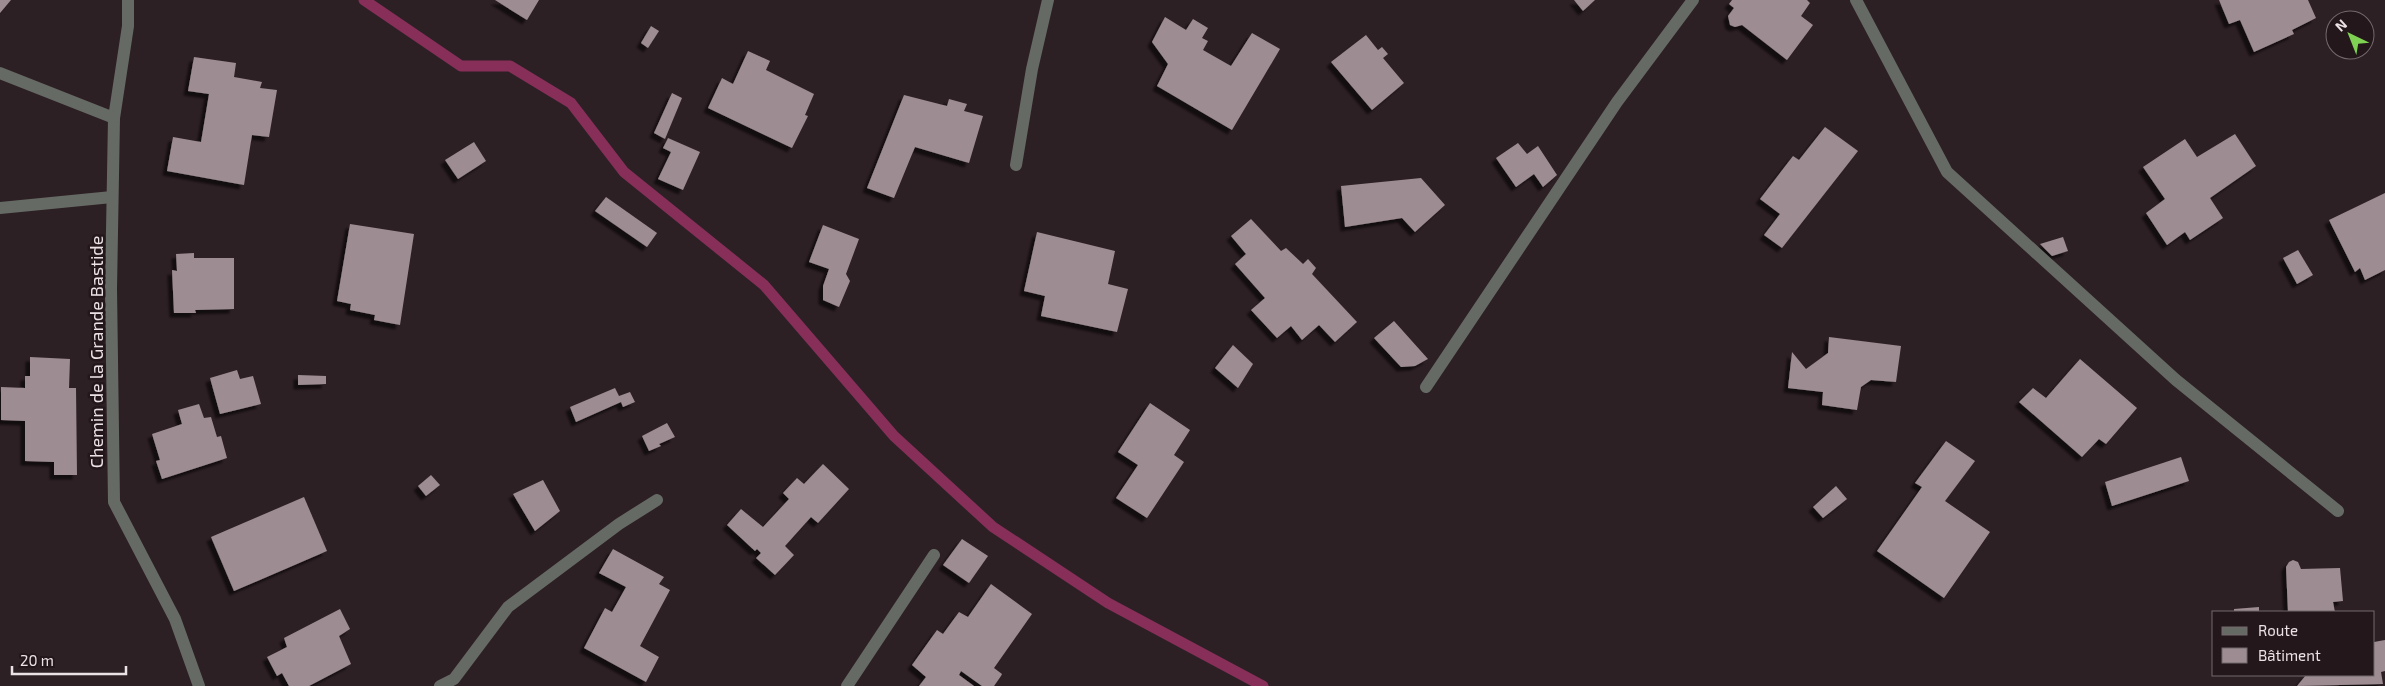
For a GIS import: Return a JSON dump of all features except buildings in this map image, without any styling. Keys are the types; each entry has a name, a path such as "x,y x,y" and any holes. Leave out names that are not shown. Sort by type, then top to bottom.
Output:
{"street":[{"name":"Chemin de la Grande Bastide","path":"128,0 128,26 114,118 111,289 114,502 176,619 199,686"},
{"path":"1016,165 1032,69 1048,0"},
{"path":"1426,387 1617,102 1693,0"},
{"path":"1856,0 1947,172 2176,380 2338,511"},
{"path":"0,73 114,118"},
{"path":"0,208 112,197"},
{"path":"440,686 454,680 508,607 619,524 657,500"},
{"path":"847,686 934,555"}],"waterway":[{"path":"364,0 461,66 510,66 571,103 624,172 764,285 894,436 993,527 1108,603 1263,686"}]}
